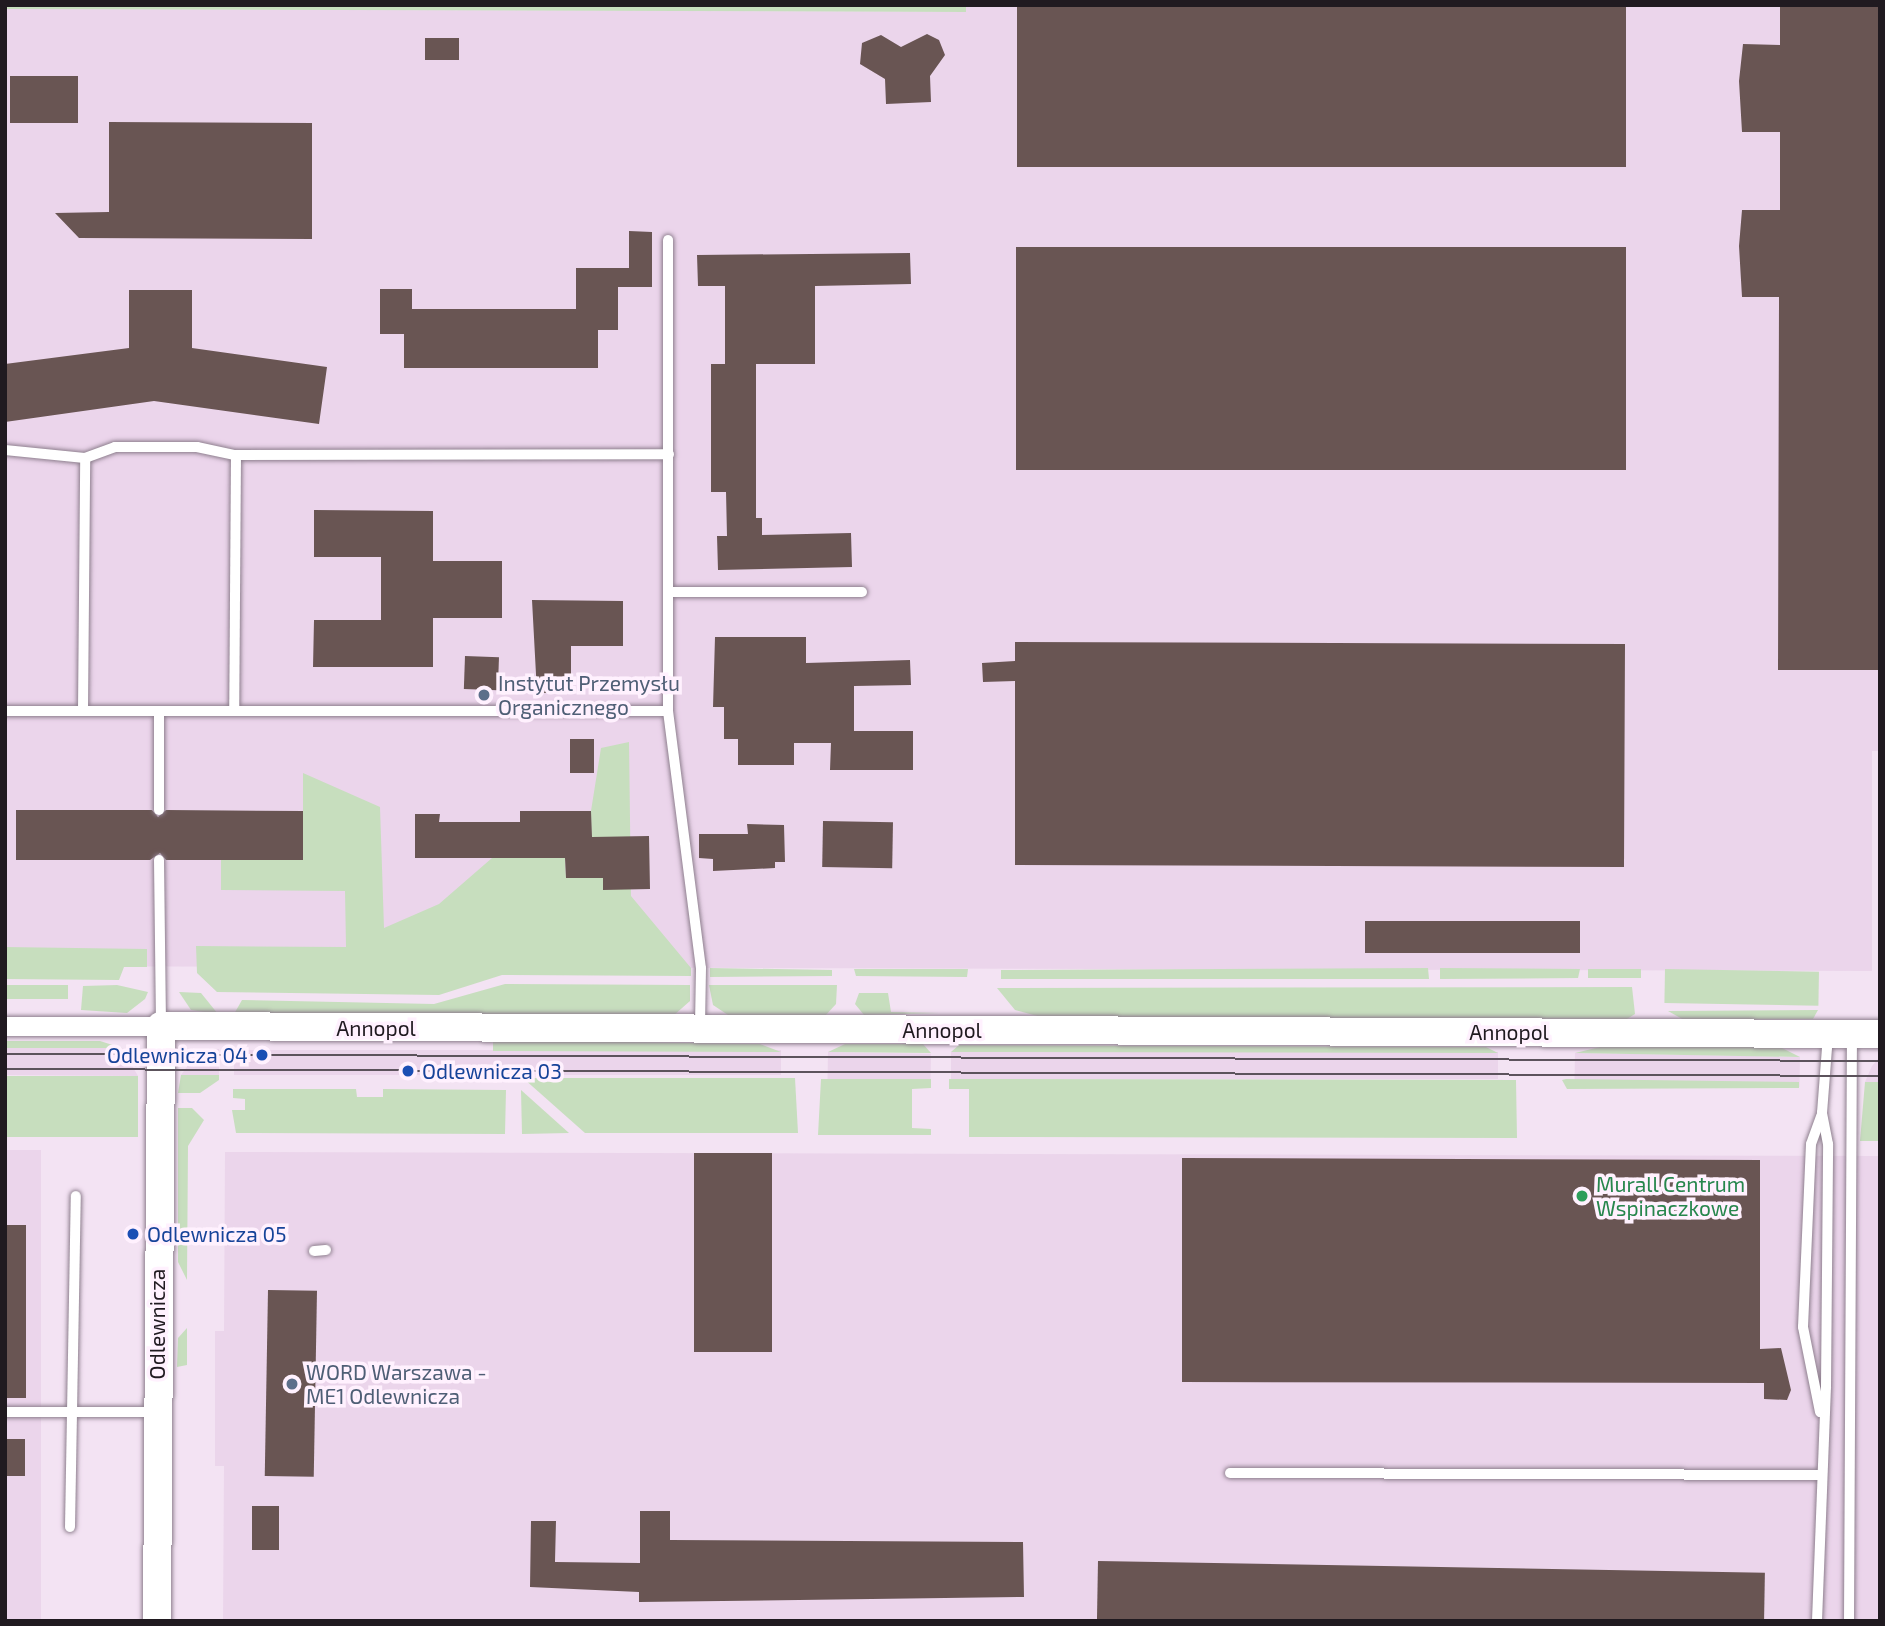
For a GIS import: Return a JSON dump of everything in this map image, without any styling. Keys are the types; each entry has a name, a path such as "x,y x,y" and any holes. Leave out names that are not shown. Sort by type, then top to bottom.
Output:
{"street":[{"name":"Annopol","path":"5,1026 1853,1034"},
{"name":"Odlewnicza","path":"157,1621 161,1026"}],"lane":[{"path":"668,240 668,711 701,968 700,1029"},
{"path":"5,450 85,458 115,447 197,447 236,455 668,454"},
{"path":"234,710 236,455"},
{"path":"83,711 85,458"},
{"path":"669,592 862,592"},
{"path":"5,710 668,711"},
{"path":"159,710 159,810"},
{"path":"159,860 161,1026"},
{"path":"1821,1416 1802,1327 1811,1144 1853,1034"},
{"path":"1849,1621 1853,1034"},
{"path":"1816,1621 1827,1286 1822,1113"},
{"path":"70,1527 76,1195"},
{"path":"314,1251 326,1250"},
{"path":"5,1412 157,1412"},
{"path":"1230,1473 1821,1475"}],"shaded area":[{"path":"966,5 1880,5 1880,751 1872,751 1872,971 5,966 5,9 965,12"},
{"path":"5,1048 122,1048 138,1076 5,1075"},
{"path":"200,1049 219,1049 219,1075 181,1075"},
{"path":"234,1050 781,1050 781,1075 234,1075"},
{"path":"828,1052 931,1054 930,1082 828,1080"},
{"path":"951,1052 1498,1052 1498,1079 951,1079"},
{"path":"1575,1053 1800,1057 1799,1087 1574,1083"},
{"path":"1880,1057 1880,1082 1865,1082 1872,1066"},
{"path":"5,1150 41,1150 41,1621 5,1621"},
{"path":"225,1152 1880,1156 1880,1621 223,1621 224,1466 215,1466 215,1331 224,1331"}],"green space":[{"path":"5,5 966,5 966,12 5,9"},
{"path":"629,742 631,896 691,968 691,976 502,975 439,995 217,992 197,973 196,946 346,947 345,891 221,890 221,860 303,860 303,773 380,807 384,928 439,904 492,858 565,858 566,878 592,878 591,811 601,748"},
{"path":"5,947 147,949 147,967 124,967 119,980 5,979"},
{"path":"710,968 832,970 832,976 710,977"},
{"path":"1428,968 1429,979 1001,979 1001,970"},
{"path":"1440,968 1580,969 1578,978 1440,979"},
{"path":"854,969 968,969 967,977 856,976"},
{"path":"1588,969 1641,969 1641,978 1588,978"},
{"path":"1665,969 1819,972 1818,1006 1664,1003"},
{"path":"505,984 690,985 690,1001 673,1016 234,1014 242,1000 434,1004"},
{"path":"5,985 68,985 68,999 5,999"},
{"path":"117,985 148,992 145,999 127,1013 81,1010 83,986"},
{"path":"709,985 837,985 836,1004 825,1016 728,1015 713,1005"},
{"path":"1632,987 1635,1014 1627,1019 1041,1017 1015,1010 997,988"},
{"path":"179,992 201,993 218,1014 191,1010"},
{"path":"859,993 888,993 891,1012 939,1013 864,1015 855,1004"},
{"path":"1818,1010 1813,1019 1684,1020 1668,1011"},
{"path":"493,1040 760,1044 781,1052 493,1051"},
{"path":"5,1041 100,1041 122,1048 5,1048"},
{"path":"845,1044 923,1044 931,1053 828,1052"},
{"path":"959,1045 1486,1047 1498,1053 951,1052"},
{"path":"1600,1047 1780,1047 1800,1057 1575,1053"},
{"path":"181,1075 219,1075 219,1080 200,1093 178,1093"},
{"path":"5,1076 138,1076 138,1137 5,1137"},
{"path":"523,1078 795,1078 798,1133 585,1133"},
{"path":"821,1079 931,1079 931,1088 912,1089 912,1128 931,1129 931,1135 818,1135"},
{"path":"949,1079 1516,1080 1517,1138 969,1137 969,1089 949,1089"},
{"path":"1562,1080 1799,1082 1799,1088 1567,1089"},
{"path":"1865,1082 1880,1082 1880,1141 1860,1141"},
{"path":"233,1089 356,1089 357,1097 383,1097 383,1089 506,1090 505,1134 236,1133 232,1110 245,1110 245,1099 233,1098"},
{"path":"521,1090 569,1133 522,1134"},
{"path":"178,1108 192,1108 204,1120 188,1146 187,1280 178,1262"},
{"path":"187,1328 187,1365 177,1367 178,1338"}],"building":[{"path":"1017,5 1626,5 1626,167 1017,167"},
{"path":"1780,5 1880,5 1880,670 1778,670 1779,297 1742,297 1739,246 1742,210 1780,210 1780,132 1742,132 1739,81 1743,44 1780,45"},
{"path":"927,34 939,40 945,55 930,76 931,102 886,104 885,79 860,64 862,43 881,35 901,47"},
{"path":"425,38 459,38 459,60 425,60"},
{"path":"10,76 78,76 78,123 10,123"},
{"path":"109,122 312,123 312,239 79,238 55,213 109,212"},
{"path":"629,231 652,232 652,287 618,287 618,330 598,330 598,368 404,368 404,334 380,334 380,289 412,289 412,309 576,309 576,268 629,268"},
{"path":"1016,247 1626,247 1626,470 1016,470"},
{"path":"910,253 911,284 815,286 815,364 756,364 756,518 762,518 762,535 851,533 852,567 718,570 717,536 727,536 726,492 711,492 711,364 725,364 725,286 698,286 697,255"},
{"path":"129,290 192,290 192,348 327,367 319,424 154,401 5,422 5,364 129,348"},
{"path":"314,510 433,511 433,561 502,561 502,618 433,618 433,667 313,667 314,620 381,620 381,557 314,557"},
{"path":"532,600 623,601 623,646 571,646 571,693 537,693"},
{"path":"715,637 806,637 806,663 910,660 911,685 854,686 854,731 913,731 913,770 830,770 831,743 794,743 794,765 738,765 738,739 724,739 724,707 713,707"},
{"path":"1015,642 1625,644 1624,867 1015,865 1015,681 983,682 982,663 1015,661"},
{"path":"465,656 499,657 498,690 464,689"},
{"path":"570,739 594,739 594,773 570,773"},
{"path":"16,810 152,810 158,817 166,810 303,811 303,860 166,860 160,853 150,860 16,860"},
{"path":"520,811 591,811 592,837 649,836 650,889 603,890 603,878 566,878 565,858 415,858 415,814 440,814 439,822 520,822"},
{"path":"823,821 893,822 892,868 822,867"},
{"path":"747,824 784,825 785,862 775,862 775,868 713,871 713,859 699,858 699,834 748,834"},
{"path":"1365,921 1580,921 1580,953 1365,953"},
{"path":"694,1153 772,1153 772,1352 694,1352"},
{"path":"1182,1158 1760,1160 1760,1349 1781,1348 1791,1390 1787,1400 1764,1399 1764,1383 1182,1382"},
{"path":"5,1225 26,1225 26,1398 5,1398"},
{"name":"WORD Warszawa - ME1 Odlewnicza","path":"268,1290 317,1291 314,1477 265,1476"},
{"path":"5,1439 25,1439 25,1476 5,1476"},
{"path":"252,1506 279,1506 279,1550 252,1550"},
{"path":"640,1511 670,1511 670,1540 1023,1542 1024,1597 639,1602 639,1592 530,1587 531,1521 556,1521 555,1562 640,1563"},
{"path":"1098,1561 1765,1573 1764,1621 1097,1621"}],"tram line":[{"path":"5,1054 1880,1061"},
{"path":"5,1069 1880,1076"}],"place":[{"name":"Instytut Przemysłu Organicznego","path":"484,695"},
{"name":"Odlewnicza 04","path":"262,1055"},
{"name":"Odlewnicza 03","path":"408,1071"},
{"name":"Murall Centrum Wspinaczkowe","path":"1582,1196"},
{"name":"Odlewnicza 05","path":"133,1234"},
{"name":"WORD Warszawa - ME1 Odlewnicza","path":"292,1384"}]}
